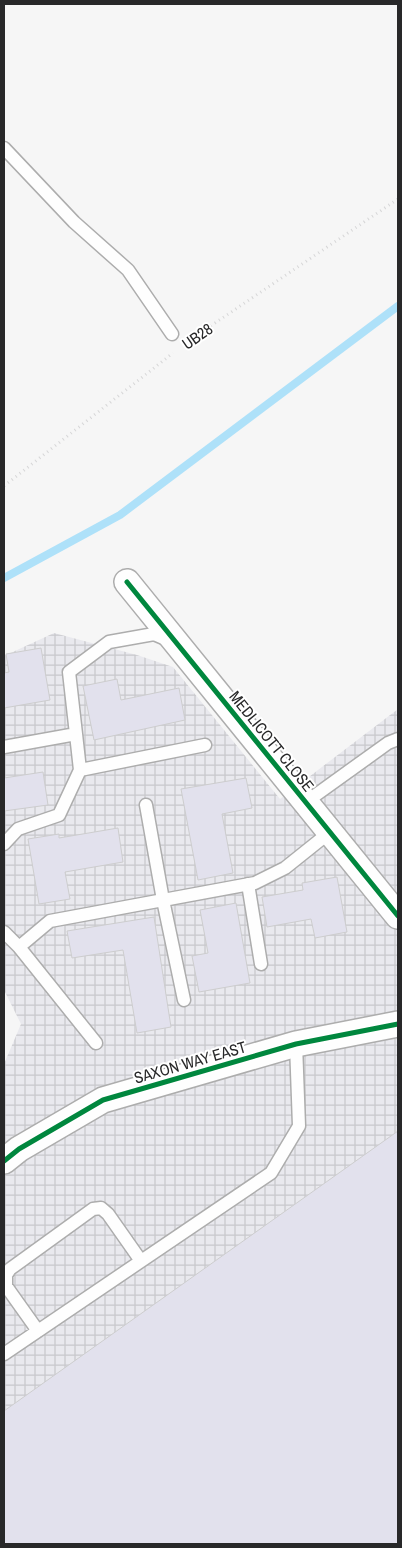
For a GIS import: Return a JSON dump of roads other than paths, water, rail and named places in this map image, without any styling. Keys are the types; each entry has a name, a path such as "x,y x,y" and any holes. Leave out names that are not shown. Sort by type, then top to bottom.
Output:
{"street":[{"name":"MEDLICOTT CLOSE","path":"127,582 398,916"},
{"name":"SAXON WAY EAST","path":"4,1161 19,1149 103,1100 296,1044 398,1024"}],"lane":[{"path":"4,148 74,222 128,270 172,334"},
{"path":"4,844 18,829 59,815 80,770 70,672 109,642 154,634 177,644"},
{"path":"4,748 76,734"},
{"path":"306,802 388,743 398,739"},
{"path":"80,770 205,745"},
{"path":"146,806 184,1000"},
{"path":"19,947 50,921 255,882 285,868 330,832"},
{"path":"248,884 261,964"},
{"path":"4,932 19,947 96,1043"},
{"path":"4,1354 271,1173 299,1126 296,1044"},
{"path":"38,1331 6,1286 6,1275 10,1269 93,1209 101,1208 108,1214 141,1261"}],"waterway":[{"path":"4,578 120,515 398,306"}]}
